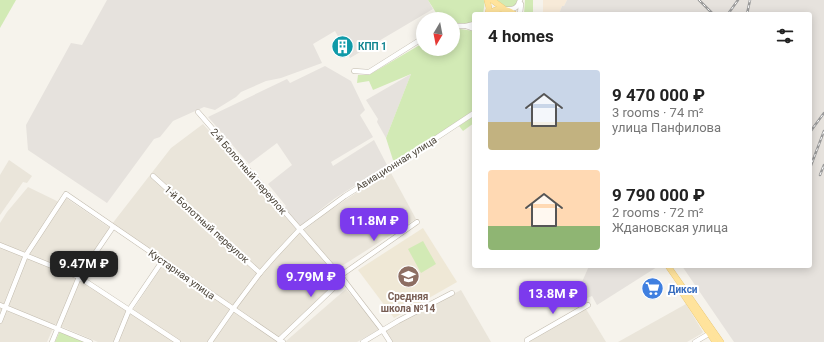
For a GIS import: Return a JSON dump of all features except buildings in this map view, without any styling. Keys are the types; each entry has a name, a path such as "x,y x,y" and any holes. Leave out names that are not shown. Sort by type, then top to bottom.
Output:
{"main road":[{"path":"487,0 488,12"},
{"path":"492,0 497,5 511,12"},
{"path":"491,12 496,9 506,9"},
{"path":"665,268 712,333 721,342"},
{"path":"669,268 712,333 715,342"}],"street":[{"path":"506,9 516,8 521,0"},
{"path":"520,12 521,0"},
{"path":"460,26 472,24"},
{"path":"466,26 472,28"},
{"path":"354,71 368,72 416,42"},
{"name":"2-й Болотный переулок","path":"198,112 342,278 390,342"},
{"name":"Авиационная улица","path":"210,342 260,273 300,229 345,196 472,114"},
{"name":"1-й Болотный переулок","path":"153,176 260,273"},
{"name":"Кустарная улица","path":"26,255 66,194 280,341"},
{"path":"280,341 342,278 418,222"},
{"path":"52,342 79,277 113,227"},
{"path":"0,245 79,277 178,342"},
{"path":"0,322 26,255"},
{"path":"116,342 129,310 163,260"},
{"path":"362,342 398,321 452,293"},
{"path":"0,305 90,342"},
{"path":"527,341 588,305"},
{"path":"695,342 712,333"}],"shaded area":[{"path":"107,0 428,0 433,9 428,12 416,12 416,19 350,58 335,31 313,44 322,63 281,78 266,81 241,92 236,97 215,110 204,107 173,121 160,137 154,139 107,203 28,150 26,125 71,43 82,45"},
{"path":"543,0 567,0 560,12 543,12"},
{"path":"567,0 824,0 824,342 734,342 683,268 812,268 812,12 560,12 562,6 564,6"},
{"path":"325,66 351,81 365,110 360,115 373,137 331,162 333,166 374,140 387,165 334,199 300,226 284,208 286,206 268,184 292,165 277,143 249,164 208,117 287,79 290,83"},
{"path":"411,74 386,138 377,122 378,119 366,100"},
{"path":"203,124 342,281 276,339 276,342 98,342 55,324 47,342 0,342 0,223 7,212 28,187 61,203 66,198 110,228 78,275 131,313 166,260 112,224 171,148"},
{"path":"9,160 32,176 27,183 23,182 0,215 0,175"},
{"path":"391,173 416,219 337,269 304,230 362,189"},
{"name":"Средняя школа №14","path":"423,228 457,282 394,318 358,270"},
{"path":"588,268 655,268 597,305 592,296 587,298 582,282"},
{"path":"346,289 380,329 357,342 285,342"},
{"path":"461,290 491,342 391,342 384,330"},
{"path":"686,304 703,332 687,342 618,342"},
{"path":"586,309 606,342 529,341"}],"green space":[{"path":"0,0 16,0 0,28"},
{"path":"428,0 485,0 483,12 472,12 472,22 468,24 460,23 460,12 436,12"},
{"path":"497,0 520,0 513,7 506,7"},
{"path":"525,0 533,0 533,12 524,12"},
{"path":"460,29 472,31 472,111 398,161 393,160 386,138 411,74 373,90 369,81 357,83 358,75 369,75 416,47 416,56 460,56"},
{"path":"472,117 472,124 463,131 459,126"},
{"path":"423,241 436,264 421,273 408,249"},
{"path":"60,331 87,342 55,342"}],"railway":[{"path":"699,0 711,12"},
{"path":"729,12 738,0"},
{"path":"747,12 750,0"},
{"path":"812,129 824,113"},
{"path":"812,163 824,131"},
{"path":"820,175 824,165"}],"place":[{"name":"КПП 1","path":"342,46"},
{"name":"Средняя школа №14","path":"408,276"},
{"name":"Дикси","path":"652,289"}]}
